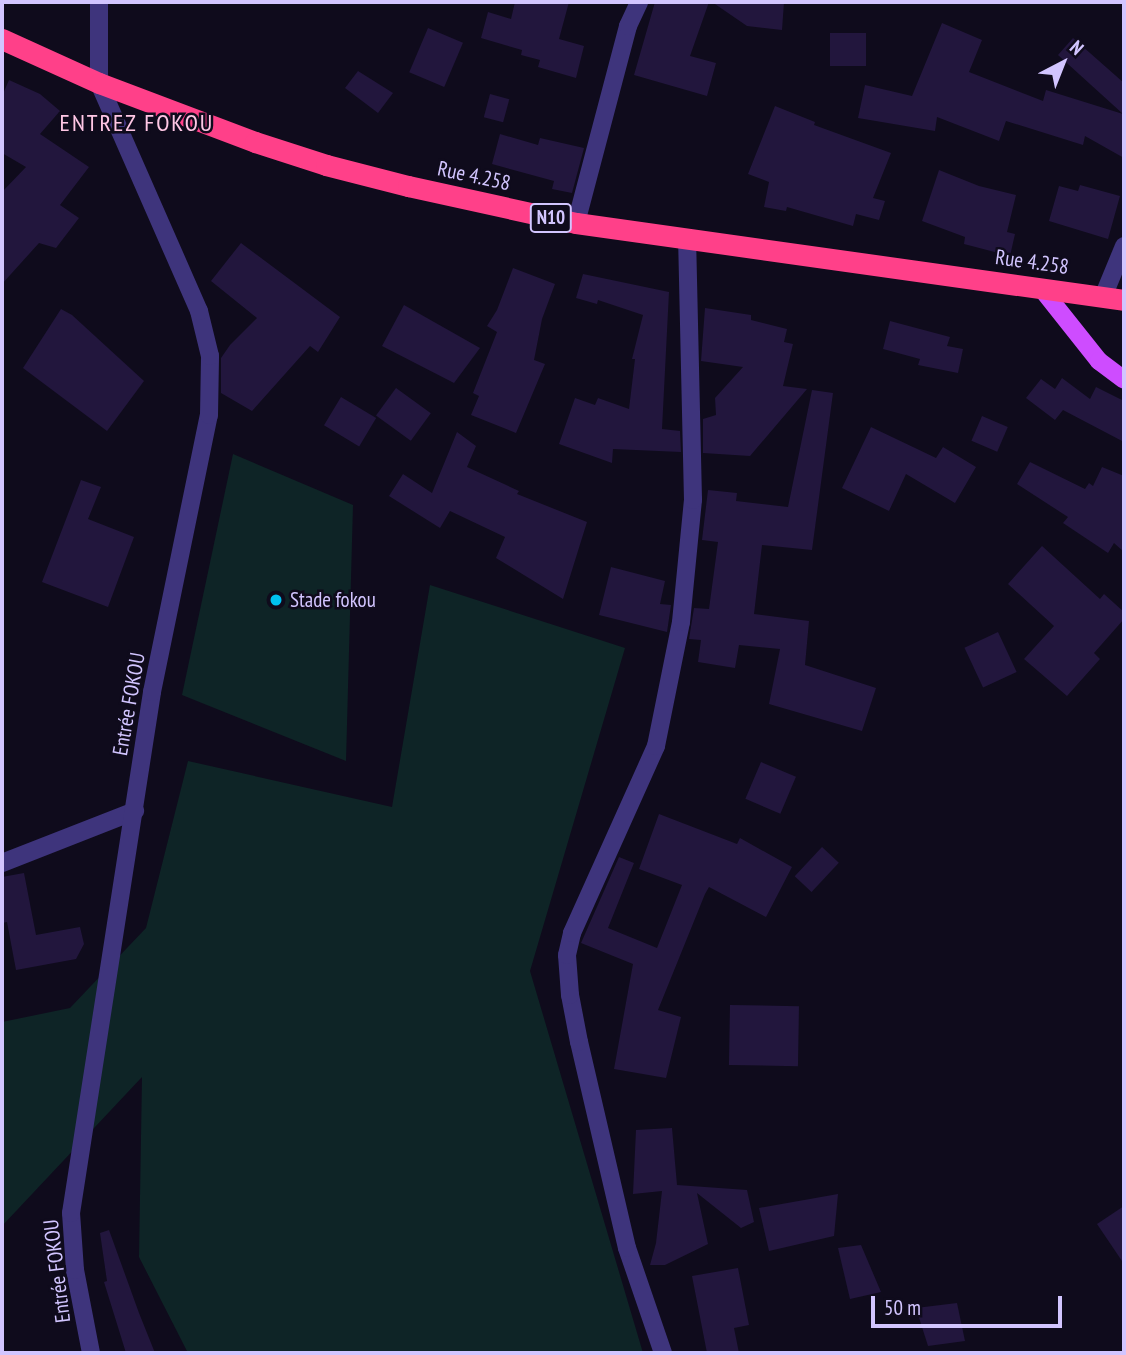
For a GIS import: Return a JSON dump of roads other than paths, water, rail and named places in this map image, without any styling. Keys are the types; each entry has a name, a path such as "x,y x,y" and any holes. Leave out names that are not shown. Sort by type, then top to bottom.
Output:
{"highway":[{"name":"Rue 4.258","path":"2,39 99,83 326,165 576,223 1124,300"}],"main road":[{"path":"1041,288 1099,360 1124,380"}],"street":[{"path":"99,2 99,83"},
{"path":"576,223 628,26 639,2"},
{"name":"Entrée FOKOU","path":"91,1353 75,1270 71,1213 152,692 209,415 211,356 194,299 99,83"},
{"path":"663,1353 627,1248 579,1041 570,995 567,955 572,933 590,890 653,757 662,725 681,622 694,500 687,239"},
{"path":"1103,297 1124,246"},
{"path":"2,863 135,811"}],"place":[{"name":"Stade fokou","path":"276,600"}],"district":[{"name":"ENTREZ FOKOU","path":"137,123"}]}
